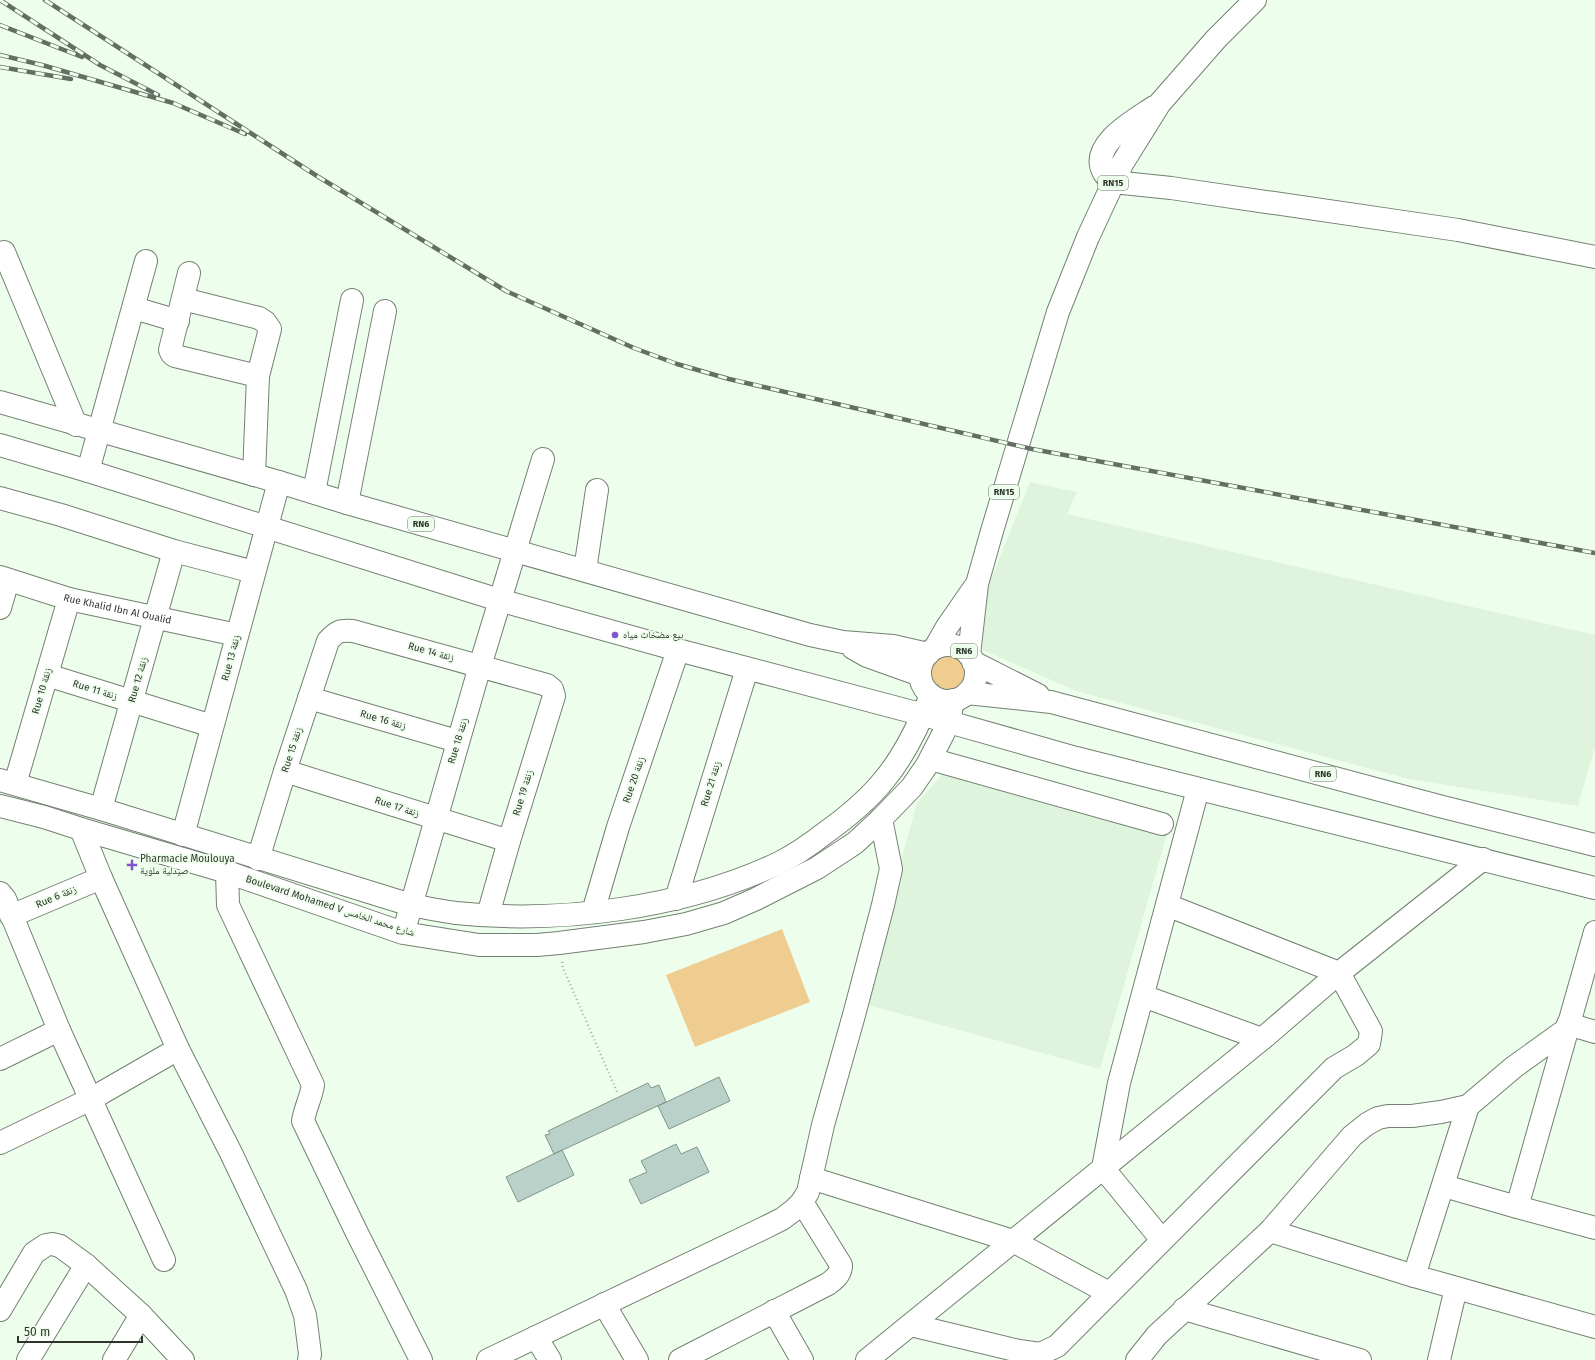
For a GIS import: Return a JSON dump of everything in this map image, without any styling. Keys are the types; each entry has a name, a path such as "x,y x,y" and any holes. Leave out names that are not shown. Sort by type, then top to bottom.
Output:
{"street":[{"name":"RN15","path":"971,659 977,584 1058,312 1076,264 1122,164 1160,103 1216,39 1256,0"},
{"path":"1113,182 1171,188 1458,230 1595,257"},
{"path":"4,252 76,425"},
{"path":"88,471 146,261"},
{"path":"189,273 170,350 172,354 258,376"},
{"path":"183,299 259,318 265,322 270,329 258,376 254,475"},
{"path":"314,492 352,300"},
{"path":"134,308 178,321"},
{"path":"348,503 385,311"},
{"name":"RN6","path":"0,402 348,503 803,632 843,642 931,651 942,646 957,646 971,659 1052,702"},
{"path":"0,445 266,526 499,600 678,650 747,668 927,705 948,722 1076,758 1595,888"},
{"name":"Rue 18 زنقة","path":"403,933 457,741 543,460"},
{"name":"Rue 13 زنقة","path":"182,835 279,482"},
{"path":"584,570 597,490"},
{"path":"0,498 174,551 254,572"},
{"name":"Rue 12 زنقة","path":"101,809 174,551"},
{"path":"0,608 4,579"},
{"name":"Rue Khalid Ibn Al Oualid","path":"4,579 69,599 237,635"},
{"name":"RN15","path":"931,651 977,584"},
{"name":"Rue 10 زنقة","path":"8,782 47,675 69,599"},
{"name":"Rue 14 زنقة","path":"328,641 335,633 342,630 353,631 536,682"},
{"name":"Rue 15 زنقة","path":"258,859 328,641"},
{"name":"RN6","path":"843,642 867,656 920,675"},
{"name":"Rue 20 زنقة","path":"593,912 618,827 678,650"},
{"path":"8,782 101,809 411,906 488,915 558,915 621,909 676,899 740,880 780,862 847,817 884,780 903,753 927,705 925,690 920,675 922,663 931,651"},
{"name":"RN6","path":"960,696 972,686 975,678 975,670 971,659"},
{"name":"Rue 21 زنقة","path":"676,899 747,668"},
{"name":"Rue 11 زنقة","path":"47,675 212,726"},
{"name":"Rue 19 زنقة","path":"488,915 509,841 554,696 552,689 547,685 536,682"},
{"name":"RN6","path":"927,705 938,699 960,696 1052,702 1432,804 1595,845"},
{"name":"Boulevard Mohamed V شارع محمد الخامس","path":"0,806 44,817 227,872 403,933 479,945 537,945 559,943 644,932 686,924 724,913 756,899 817,868 855,843 912,788 927,765 960,696"},
{"name":"Rue 16 زنقة","path":"309,698 457,741"},
{"path":"934,760 1162,824"},
{"name":"Rue 17 زنقة","path":"285,771 509,841"},
{"path":"1162,1240 1103,1168 1119,1083 1198,789"},
{"path":"488,1360 776,1222 794,1210 802,1202 808,1192 823,1125 883,905 891,869 881,819"},
{"path":"81,829 101,878 178,1049 231,1153 296,1290 305,1315 310,1354 309,1360"},
{"path":"867,1360 1262,1039 1339,973 1483,860"},
{"path":"227,872 228,905 313,1085 312,1092 306,1105 303,1121 356,1232 421,1360"},
{"name":"Rue 6 زنقة","path":"11,916 101,878"},
{"path":"0,893 5,899 59,1030 164,1260"},
{"path":"911,1325 1019,1351 1040,1354 1056,1346 1334,1068 1369,1044 1371,1031 1339,973 1167,905"},
{"path":"1518,1208 1567,1026 1595,932"},
{"path":"1143,996 1262,1039"},
{"path":"1137,1360 1157,1335 1270,1231 1352,1136 1367,1124 1378,1118 1388,1116 1412,1116 1468,1106 1514,1067 1567,1026 1595,1032"},
{"path":"0,1059 59,1030"},
{"path":"0,1143 91,1099 178,1049"},
{"path":"1414,1276 1444,1186 1468,1106"},
{"path":"811,1178 1013,1241 1109,1293"},
{"path":"1444,1186 1518,1208 1595,1228"},
{"path":"680,1360 712,1353 774,1311 828,1284 836,1278 841,1271 842,1265 802,1202"},
{"path":"1270,1231 1414,1276 1595,1327"},
{"path":"0,1310 29,1259 39,1249 52,1244 60,1246 86,1265 141,1315 182,1360"},
{"path":"28,1360 86,1265"},
{"path":"1439,1360 1456,1288"},
{"path":"604,1304 637,1360"},
{"path":"1184,1309 1360,1360"},
{"path":"774,1311 802,1360"},
{"path":"114,1360 141,1315"},
{"path":"536,1337 550,1360"}],"path":[{"path":"559,943 563,968 618,1094"}],"shaded area":[{"path":"1030,482 1077,492 1067,514 1595,635 1595,746 1578,806 1409,779 1076,691 983,650 982,602"},
{"path":"948,652 963,658 969,673 963,688 948,694 933,688 927,673 933,658"},
{"path":"944,772 1167,834 1100,1069 861,1003 917,803"},
{"path":"782,929 810,1002 695,1047 666,975"}],"building":[{"path":"719,1077 730,1101 669,1129 658,1106"},
{"path":"648,1083 651,1088 659,1085 666,1102 554,1154 545,1135 550,1134 548,1131"},
{"path":"676,1144 681,1154 697,1147 709,1172 641,1204 629,1180 647,1172 641,1161"},
{"path":"562,1150 574,1175 518,1202 506,1177"}],"railway":[{"path":"0,0 100,65 158,95"},
{"path":"45,0 317,176 506,291 634,348 677,364 729,379 1032,449 1595,553"},
{"path":"0,25 82,57"},
{"path":"0,55 42,65 173,103 245,134"},
{"path":"0,67 71,79"}],"place":[{"name":"بيع مضخات مياه","path":"615,635"},
{"name":"Pharmacie Moulouya صيدلية ملوية","path":"132,865"}]}
